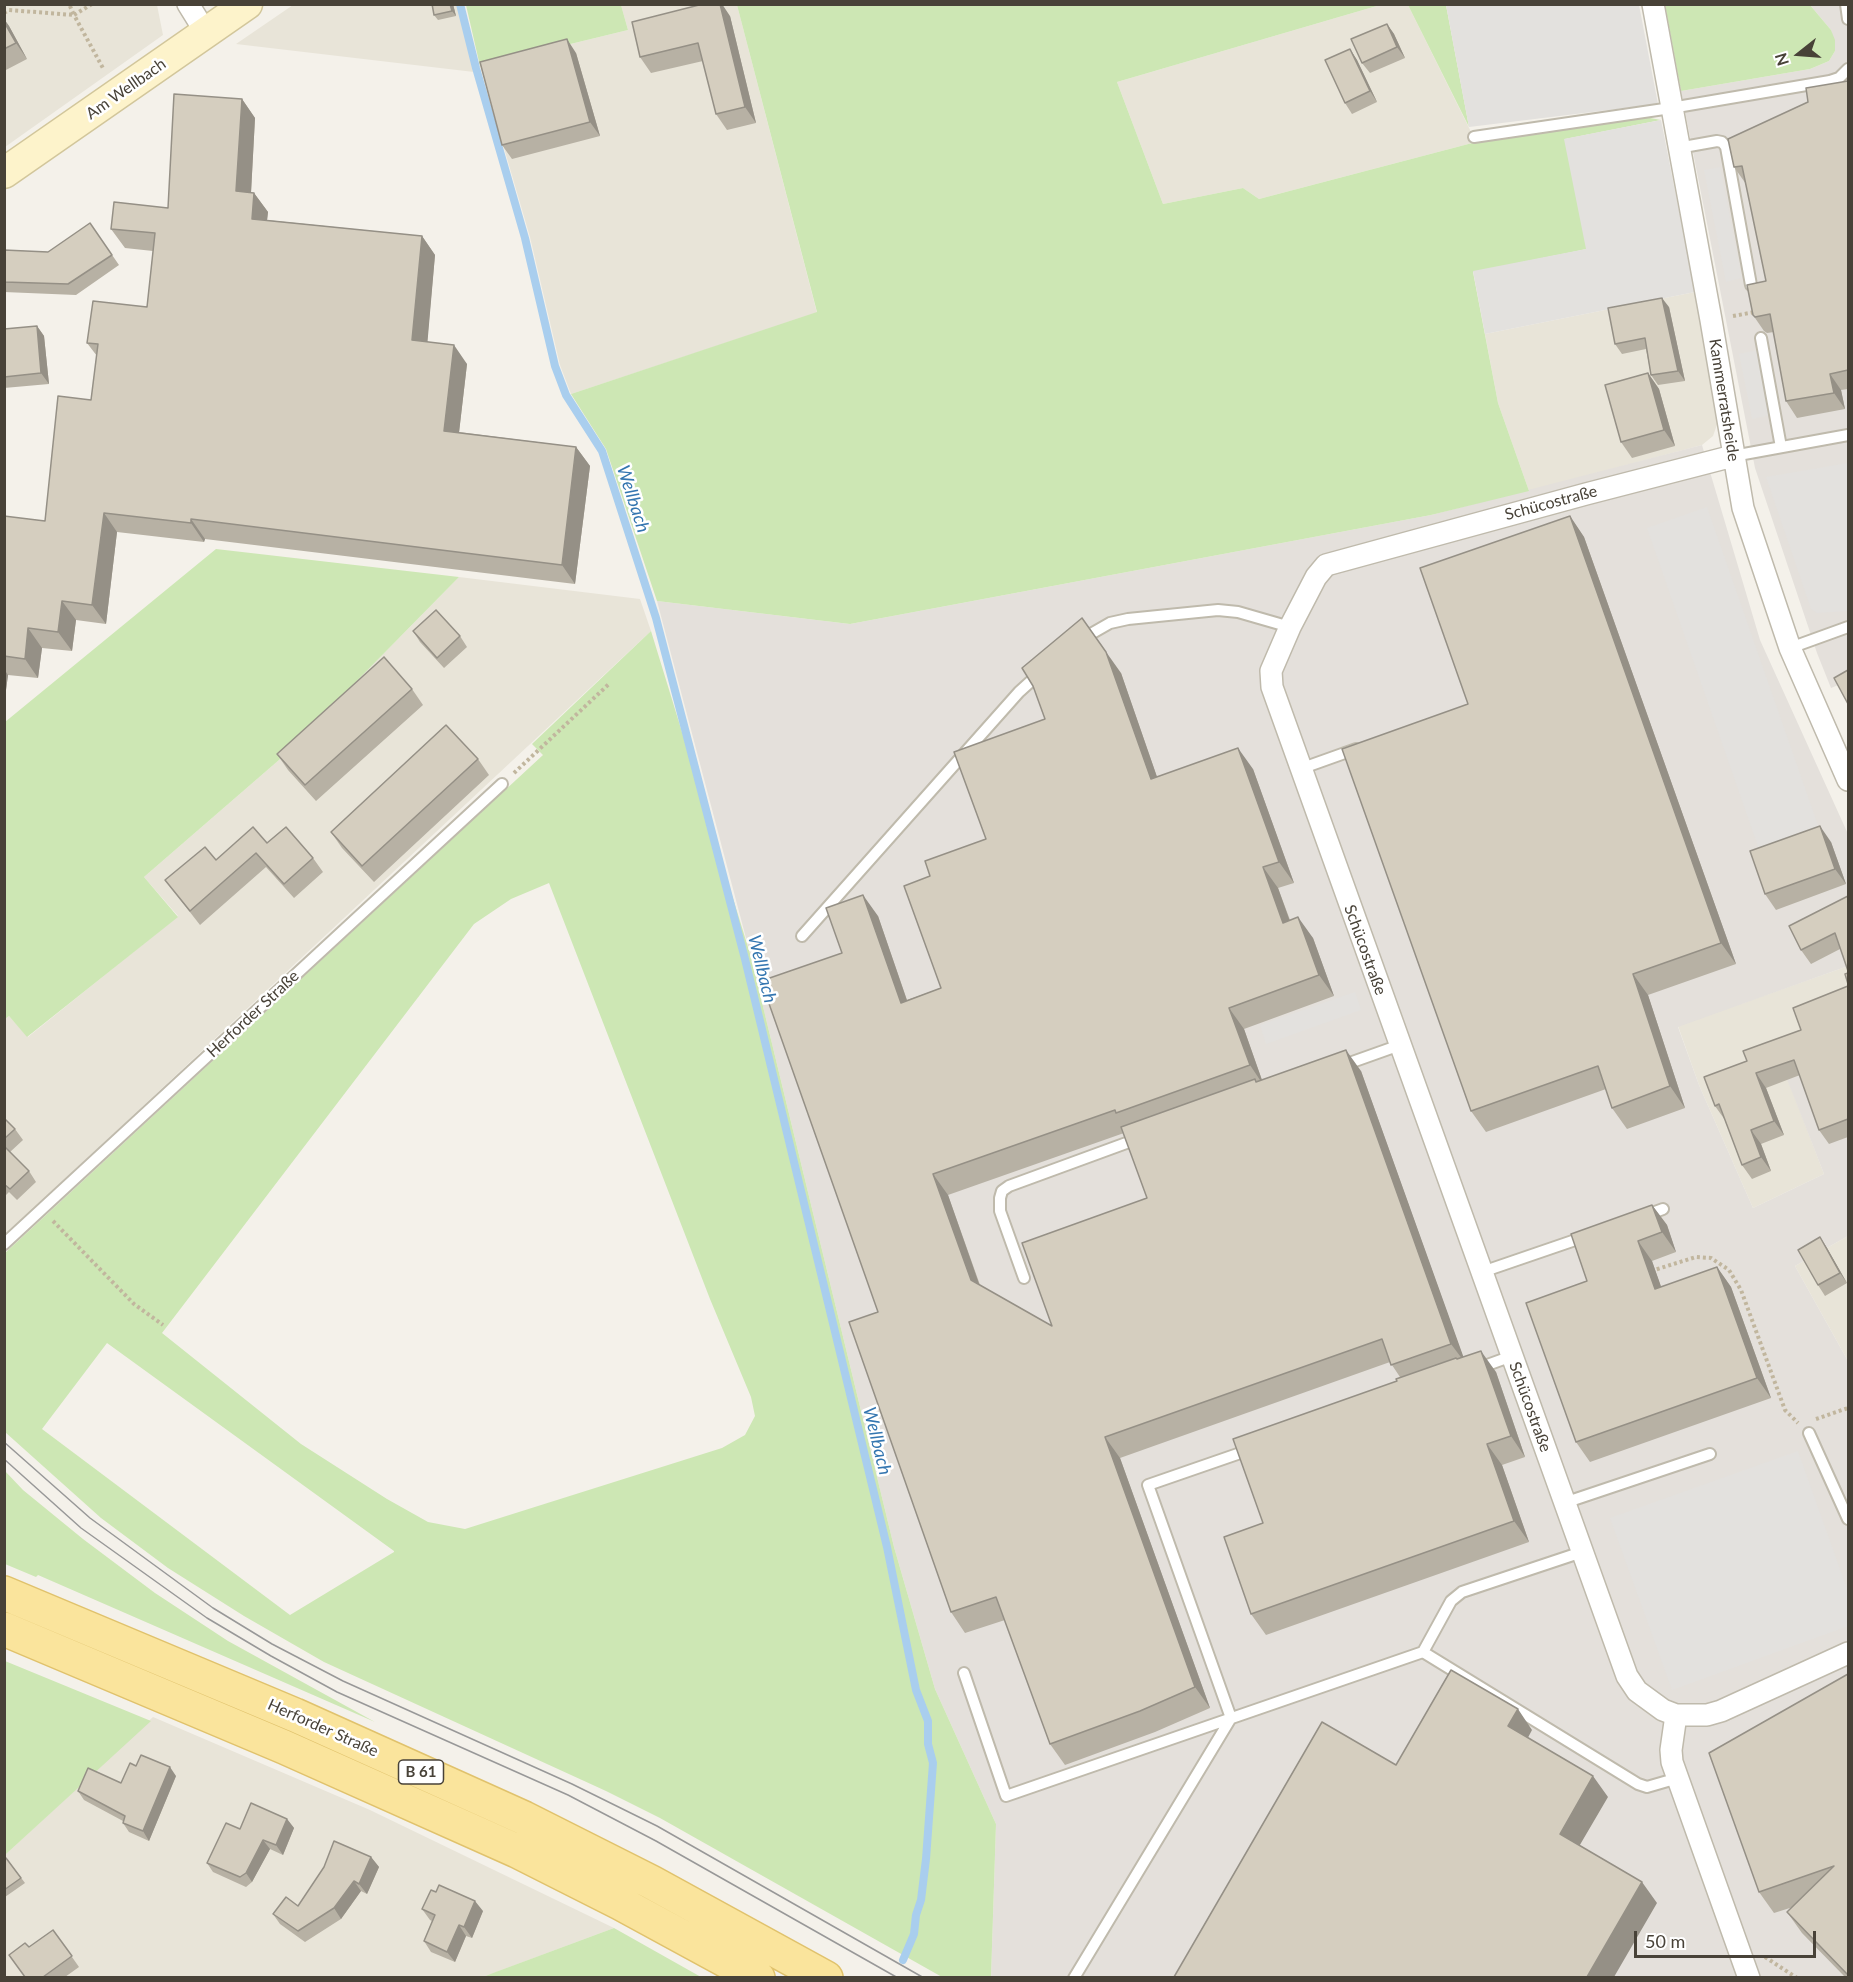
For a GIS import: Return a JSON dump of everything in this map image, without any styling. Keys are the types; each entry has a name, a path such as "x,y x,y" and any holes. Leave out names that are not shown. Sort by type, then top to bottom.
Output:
{"main road":[{"name":"Am Wellbach","path":"4,173 247,4"},
{"name":"Herforder Straße","path":"4,1593 295,1715 524,1818 651,1882 826,1977"},
{"name":"Herforder Straße","path":"4,1629 284,1747 517,1851 758,1977"}],"street":[{"path":"188,4 206,33"},
{"name":"Kammerratsheide","path":"1653,4 1715,343 1733,456 1748,527 1790,648 1848,780"},
{"name":"Schücostraße","path":"1733,456 1326,565 1316,577 1290,627 1271,671 1272,687 1628,1676 1637,1691 1663,1710 1676,1715 1707,1715 1721,1711 1848,1653"},
{"path":"1676,1715 1671,1750 1672,1762 1747,1971"}],"lane":[{"path":"1846,4 1848,19"},
{"path":"1474,137 1671,108 1830,81 1839,78 1848,69"},
{"path":"1678,148 1717,141 1722,142 1726,147 1751,285"},
{"path":"1761,338 1781,447"},
{"path":"1733,456 1848,435"},
{"path":"1072,647 1088,633 1110,623 1218,609 1238,612 1290,627"},
{"path":"1790,648 1848,627"},
{"path":"802,936 1019,692 1048,667"},
{"path":"1300,769 1372,744"},
{"name":"Herforder Straße","path":"4,1244 502,784"},
{"path":"1335,1068 1400,1046"},
{"path":"1024,1278 1000,1211 1002,1191 1009,1186 1150,1134"},
{"path":"1629,1221 1663,1209"},
{"path":"1482,1272 1595,1233"},
{"path":"1468,1372 1512,1356"},
{"path":"1809,1433 1848,1519"},
{"path":"1231,1718 1148,1485 1259,1446"},
{"path":"1564,1503 1710,1454"},
{"path":"963,1673 1006,1796 1423,1652 1451,1602 1462,1592 1582,1552"},
{"path":"1423,1652 1638,1784 1647,1787 1678,1778"},
{"path":"1074,1977 1231,1718"}],"path":[{"path":"69,4 104,70"},
{"path":"4,13 9,10 74,15 92,4"},
{"path":"1751,285 1761,338"},
{"path":"502,784 610,683"},
{"path":"41,1210 134,1304 163,1325"},
{"path":"1650,1272 1696,1257 1711,1258 1729,1270 1741,1290 1785,1410 1809,1433"},
{"path":"1823,1416 1848,1408"},
{"path":"1747,1971 1763,1956 1797,1977"}],"shaded area":[{"path":"5,5 157,5 163,35 5,147"},
{"path":"293,5 457,5 474,72 236,44"},
{"path":"621,5 737,5 817,313 571,394 560,365 530,237 480,66 628,30"},
{"path":"1380,5 1408,5 1476,142 1259,199 1243,188 1163,204 1117,82"},
{"path":"1446,5 1639,5 1658,104 1469,127"},
{"path":"1810,5 1848,5 1848,681 1831,688 1817,653 1755,468 1681,91 1810,69 1829,61 1835,51 1831,30"},
{"path":"1661,120 1695,292 1485,334 1473,271 1586,249 1564,139"},
{"path":"1720,167 1742,278 1726,282 1704,170"},
{"path":"1695,292 1719,419 1713,436 1702,445 1529,491 1498,403 1485,334"},
{"path":"1757,350 1770,415 1752,419 1739,354"},
{"path":"1702,445 1760,640 1848,834 1848,966 1678,1027 1699,1085 1753,1208 1824,1174 1778,1056 1848,1030 1848,1236 1795,1266 1848,1361 1848,1977 991,1977 996,1824 935,1689 894,1547 751,957 657,601 850,624 1431,515"},
{"path":"1848,463 1848,611 1817,613 1811,609 1766,477"},
{"path":"1707,507 1821,834 1761,855 1647,528"},
{"path":"459,577 640,599 651,631 5,1235 5,1019 9,1016 28,1037 178,916 144,877 279,760"},
{"path":"1848,966 1848,1030 1779,1056 1824,1174 1753,1208 1699,1085 1678,1026"},
{"path":"1355,992 1361,1010 1266,1044 1260,1025"},
{"path":"1848,1236 1848,1361 1795,1266"},
{"path":"1798,1451 1848,1592 1848,1626 1672,1690 1610,1518"},
{"path":"153,1717 370,1810 614,1928 483,1977 5,1978 5,1855"}],"green space":[{"path":"466,5 621,5 628,30 480,66"},
{"path":"737,5 1380,5 1117,82 1163,204 1243,188 1259,199 1476,142 1645,117 1661,120 1565,139 1587,249 1473,272 1498,403 1529,491 1431,515 850,624 657,601 606,449 571,394 817,312"},
{"path":"1408,5 1446,5 1469,127"},
{"path":"1665,5 1810,5 1831,30 1835,40 1835,51 1829,61 1810,69 1681,91"},
{"path":"216,549 459,577 279,760 144,877 178,917 27,1037 9,1016 5,1019 5,722"},
{"path":"651,631 751,957 894,1547 935,1689 996,1824 991,1977 942,1977 660,1818 324,1662 244,1616 168,1568 101,1518 5,1432 5,1253 543,755 532,744","holes":["549,883 710,1299 751,1397 755,1416 745,1435 722,1448 465,1529 428,1522 387,1499 301,1444 162,1333 474,924 511,899","107,1343 394,1551 394,1552 290,1615 42,1429"]},
{"path":"5,1471 23,1490 83,1539 155,1593 228,1641 375,1722 38,1575 36,1577 5,1564"},
{"path":"5,1661 151,1721 5,1855"},
{"path":"614,1928 701,1977 483,1977 493,1973"}],"building":[{"path":"432,4 450,4 452,11 434,15"},
{"path":"703,4 720,4 745,107 716,114 698,43 640,57 632,22"},
{"path":"4,22 16,43 4,49"},
{"path":"1387,24 1397,47 1362,63 1351,39"},
{"path":"567,39 590,122 502,145 480,62"},
{"path":"1350,49 1370,91 1345,103 1325,60"},
{"path":"1848,81 1848,370 1830,374 1834,393 1786,401 1770,314 1755,317 1753,315 1747,285 1766,281 1742,166 1734,167 1728,139 1808,102 1806,88"},
{"path":"174,94 242,99 236,191 254,193 252,219 422,236 412,340 454,345 444,431 576,447 562,565 191,519 191,523 104,513 92,605 62,601 58,632 28,628 25,659 4,656 4,516 45,521 58,396 91,400 98,344 87,343 93,301 147,307 155,233 111,229 114,202 168,208"},
{"path":"90,223 112,255 68,284 4,282 4,250 48,252"},
{"path":"1662,298 1678,371 1651,375 1645,338 1615,344 1608,308"},
{"path":"37,326 41,373 4,377 4,329"},
{"path":"1648,373 1664,430 1621,442 1605,385"},
{"path":"1570,516 1721,943 1633,974 1670,1086 1612,1108 1598,1066 1471,1111 1342,749 1468,704 1420,568"},
{"path":"436,610 460,636 437,658 413,631"},
{"path":"1082,618 1106,652 1151,779 1238,748 1279,862 1263,867 1283,923 1298,917 1319,975 1229,1008 1250,1065 1116,1113 1115,1110 933,1174 971,1280 1052,1326 1022,1243 1147,1198 1121,1127 1255,1079 1256,1082 1346,1050 1451,1344 1391,1365 1382,1339 1105,1437 1195,1687 1140,1711 1050,1744 996,1597 951,1612 849,1322 878,1312 761,981 842,953 826,908 863,895 901,1003 941,988 904,886 930,876 925,861 986,839 954,752 1045,719 1033,686 1022,668"},
{"path":"384,657 412,689 305,785 277,754"},
{"path":"1848,670 1848,704 1834,678"},
{"path":"446,725 478,759 362,866 331,832"},
{"path":"1820,826 1835,869 1765,894 1750,851"},
{"path":"253,827 267,843 286,827 313,858 284,884 256,853 190,911 165,880 205,847 216,860"},
{"path":"1848,896 1848,971 1835,933 1801,950 1789,926"},
{"path":"1848,986 1848,1119 1819,1130 1794,1060 1756,1073 1774,1121 1751,1130 1761,1157 1742,1165 1719,1104 1715,1106 1704,1077 1747,1061 1743,1051 1801,1030 1793,1008"},
{"path":"4,1118 15,1129 4,1139"},
{"path":"4,1146 29,1171 10,1189 4,1184"},
{"path":"1652,1205 1662,1232 1638,1241 1655,1289 1717,1267 1757,1378 1576,1442 1526,1303 1587,1281 1571,1234"},
{"path":"1820,1237 1840,1273 1818,1285 1798,1250"},
{"path":"1481,1351 1511,1436 1487,1444 1514,1521 1251,1614 1224,1537 1263,1523 1233,1439 1397,1381 1396,1379"},
{"path":"1451,1670 1518,1709 1508,1726 1593,1776 1560,1834 1642,1882 1587,1977 1174,1977 1322,1722 1396,1765"},
{"path":"1848,1674 1848,1975 1787,1912 1834,1866 1759,1892 1709,1753"},
{"path":"141,1755 170,1767 143,1831 123,1823 125,1816 78,1791 88,1768 121,1783 130,1763 136,1766"},
{"path":"251,1803 287,1819 276,1845 263,1840 246,1873 240,1877 207,1863 226,1823 240,1829"},
{"path":"334,1841 371,1857 359,1884 354,1881 334,1908 298,1931 273,1914 286,1897 298,1906 324,1867"},
{"path":"4,1858 21,1878 4,1890"},
{"path":"439,1885 475,1901 464,1927 459,1925 447,1952 424,1941 435,1915 422,1909 431,1890 436,1892"},
{"path":"53,1930 72,1956 43,1977 25,1977 9,1955 25,1943 29,1947"}],"waterway":[{"name":"Wellbach","path":"460,4 525,238 555,366 566,395 602,451 656,618 745,959 887,1547 916,1690 928,1721 928,1744 933,1763 926,1859 914,1934 903,1960"}],"tram line":[{"path":"4,1442 90,1518 213,1608 272,1644 343,1681 572,1784 657,1826 924,1978"},
{"path":"4,1459 81,1528 207,1618 271,1656 337,1692 568,1795 656,1841 898,1978"}]}
